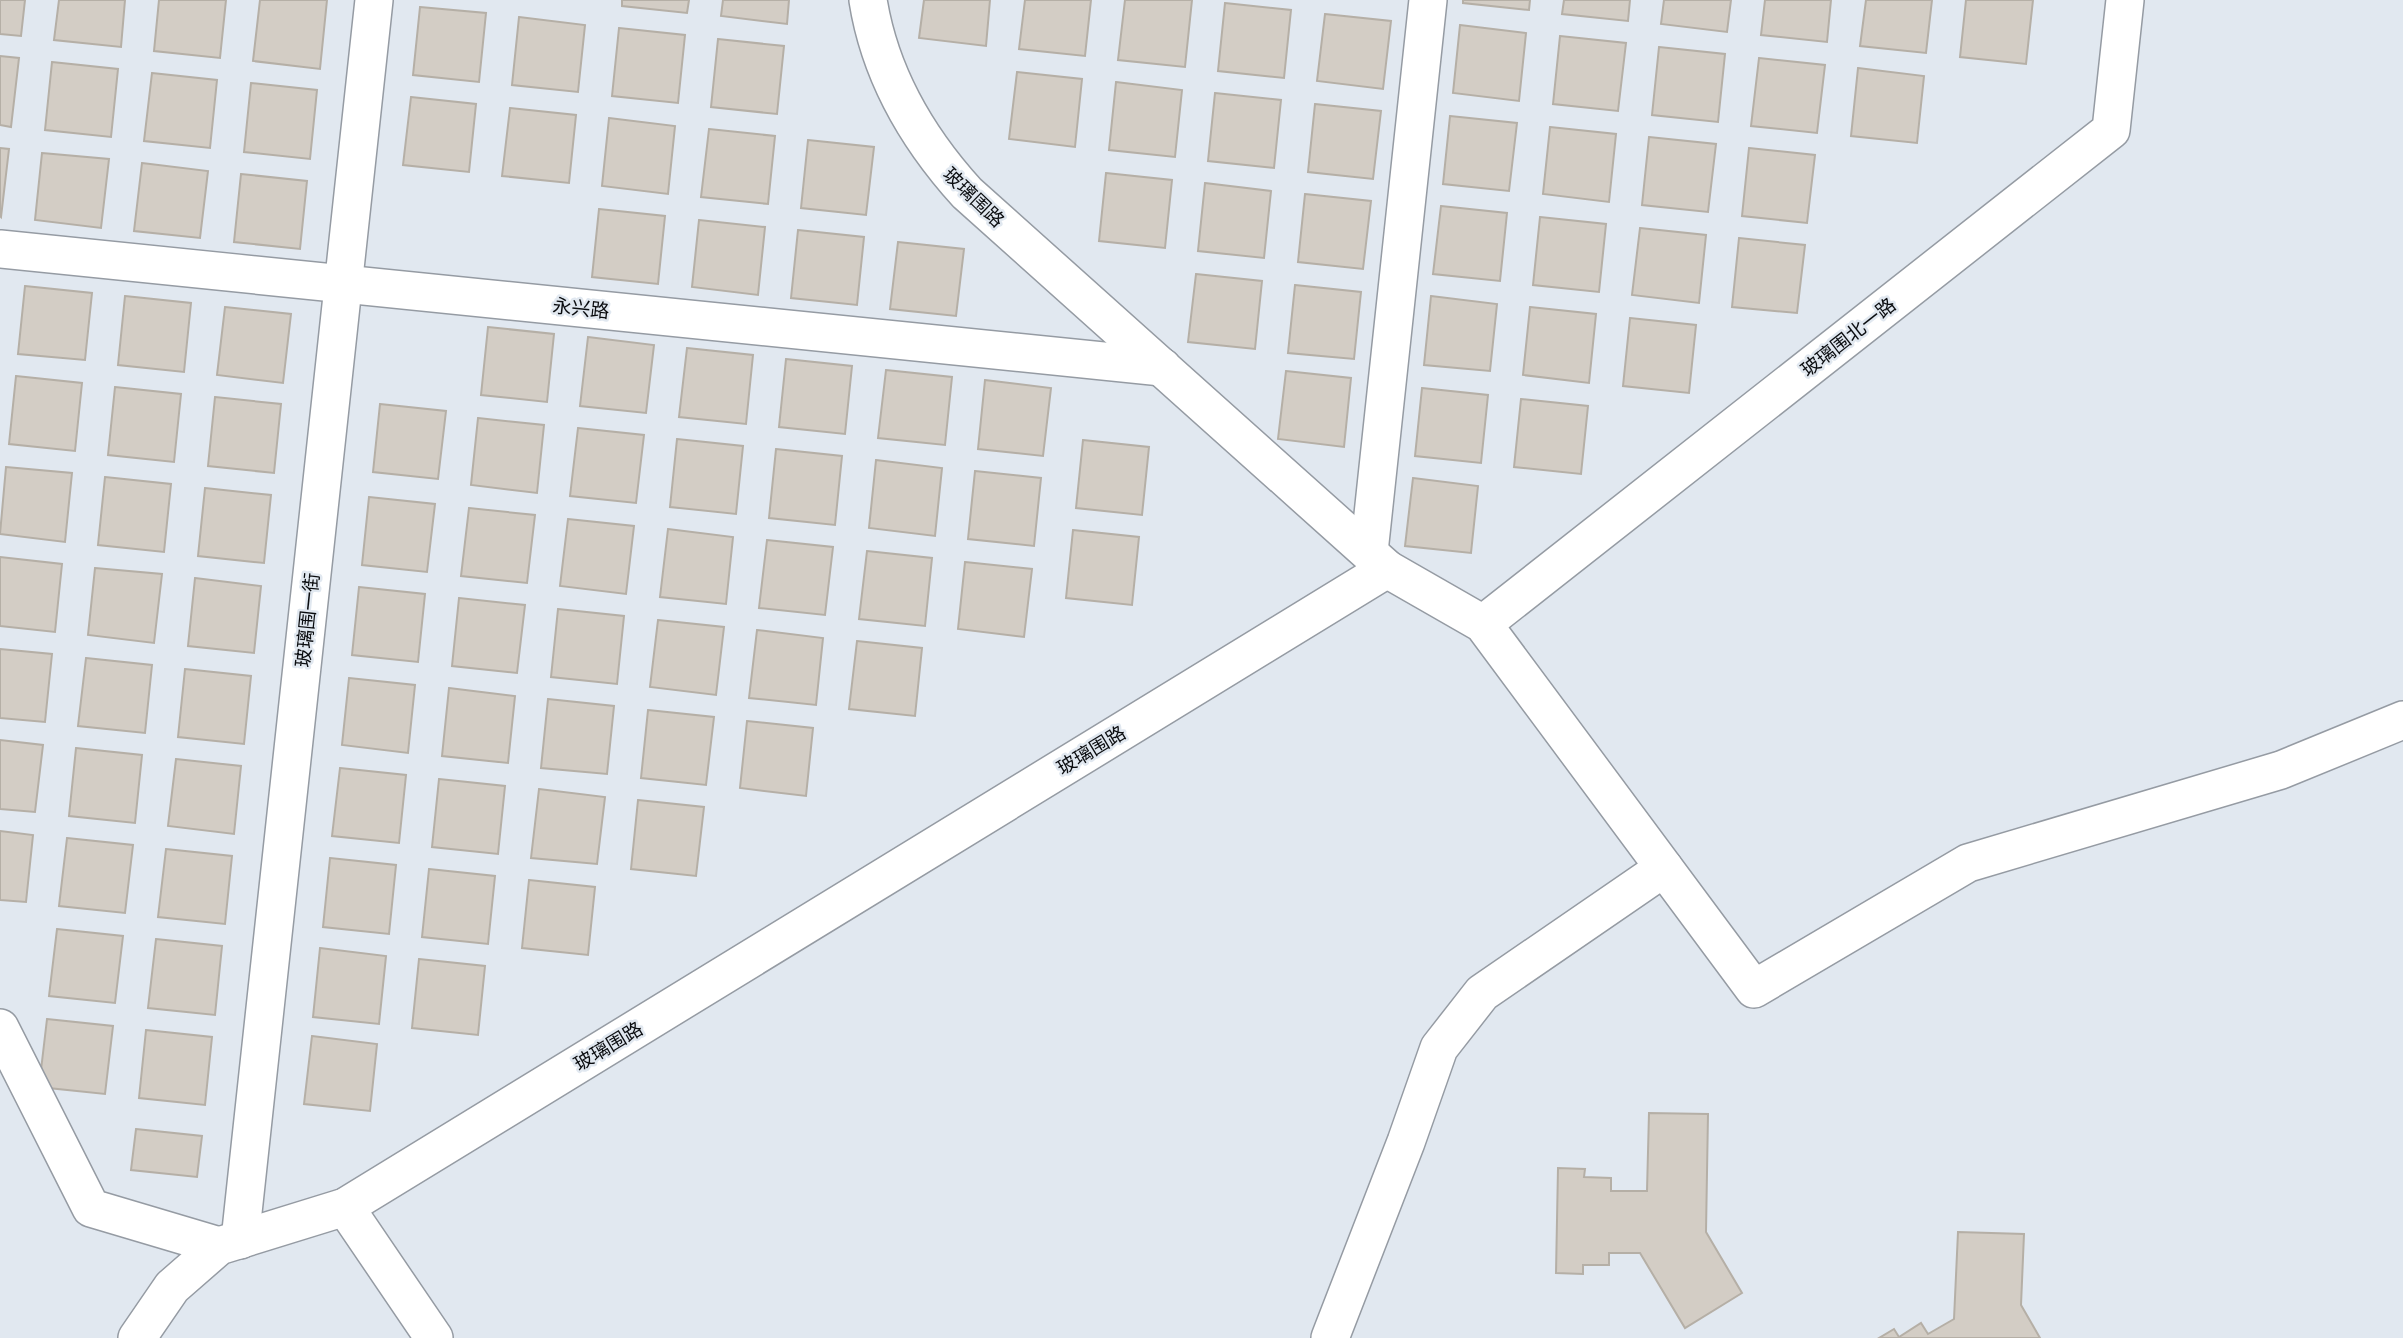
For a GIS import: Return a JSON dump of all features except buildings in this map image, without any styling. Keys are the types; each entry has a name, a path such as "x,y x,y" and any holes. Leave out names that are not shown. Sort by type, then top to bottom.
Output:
{"street":[{"name":"玻璃围一街","path":"230,1243 374,0"},
{"name":"玻璃围路","path":"137,1338 172,1287 230,1243 345,1207 1378,560 967,193 940,163 916,129 897,93 881,54 868,0"},
{"path":"1428,0 1378,560 1483,624 1754,989 1968,863 2281,770 2403,720"},
{"name":"玻璃围北一路","path":"1483,624 2111,130 2125,0"},
{"name":"永兴路","path":"0,249 1162,367"},
{"path":"1330,1338 1406,1142 1439,1048 1482,993 1664,868"},
{"path":"0,1028 91,1208 230,1243"},
{"path":"345,1207 434,1338"}]}
